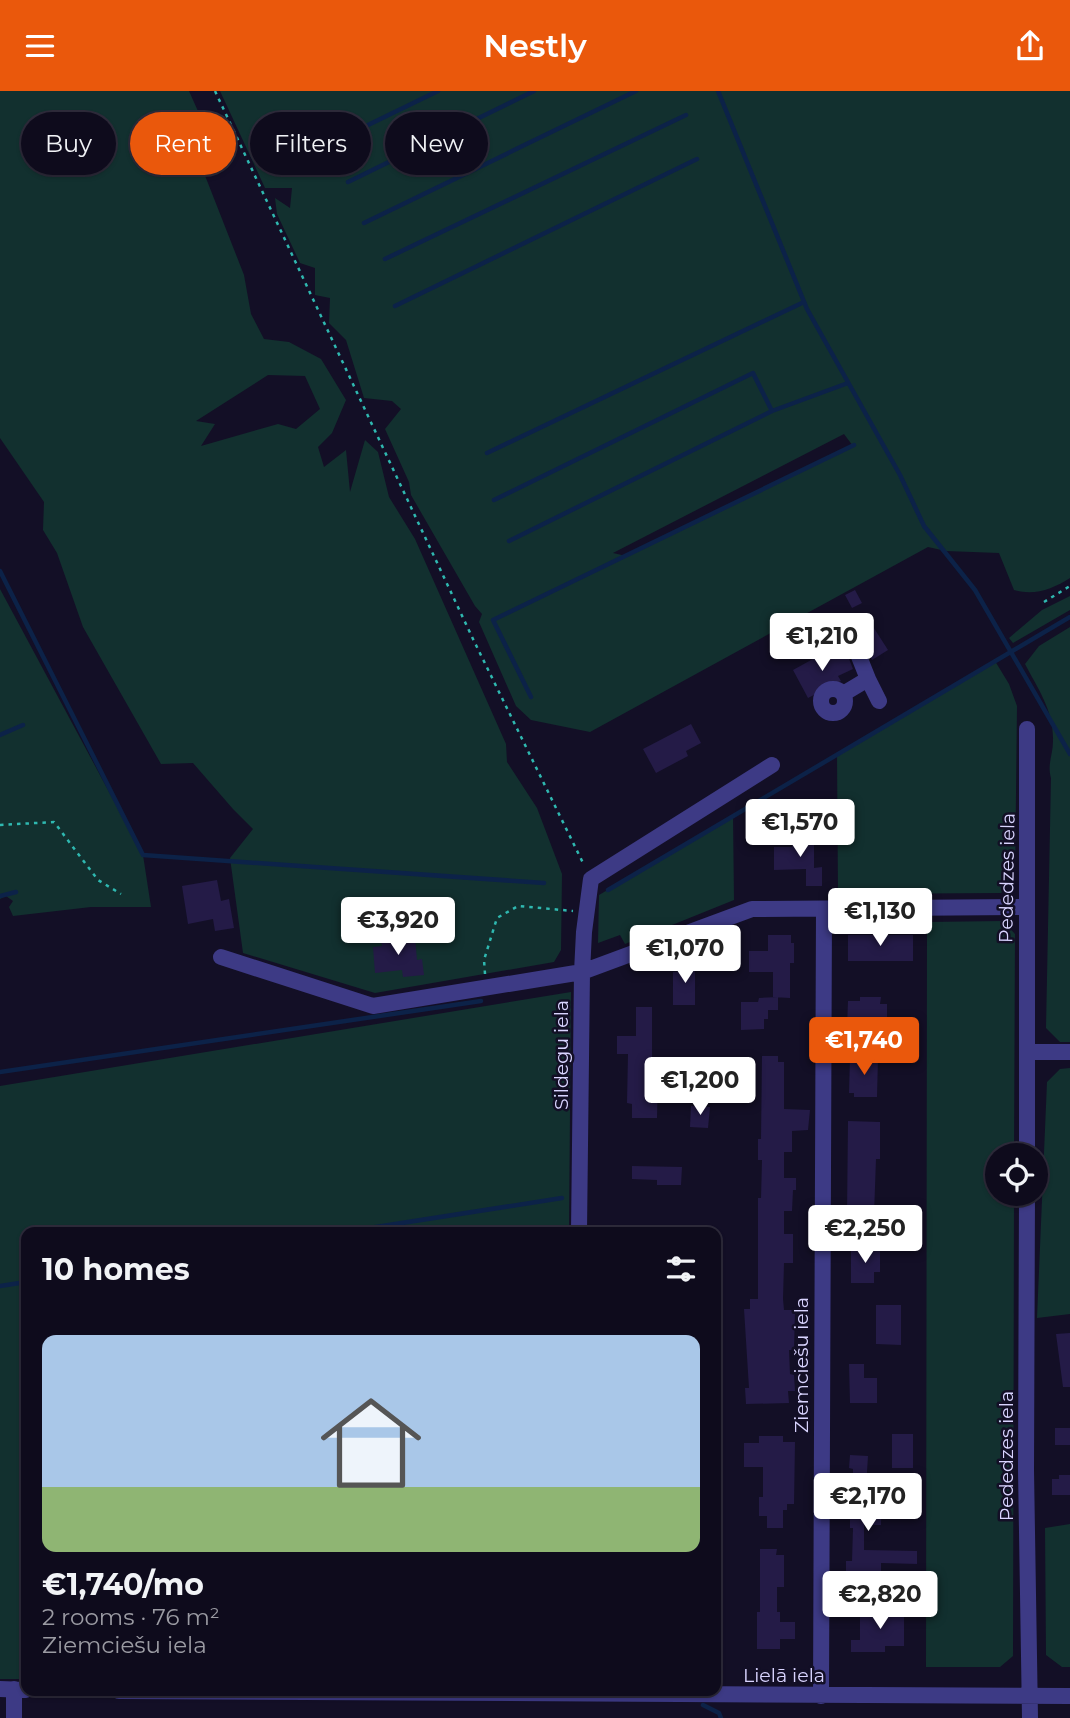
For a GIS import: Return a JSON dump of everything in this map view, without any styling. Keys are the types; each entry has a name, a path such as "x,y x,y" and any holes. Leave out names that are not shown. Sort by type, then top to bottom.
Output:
{"street":[{"path":"856,649 879,701"},
{"path":"843,694 868,679"},
{"name":"Pededzes iela","path":"1027,729 1027,1143"},
{"path":"591,879 772,765"},
{"name":"Sildegu iela","path":"579,1227 582,972 591,879"},
{"path":"221,957 373,1006 582,972 752,909 1026,907"},
{"name":"Ziemciešu iela","path":"821,1696 824,909"},
{"path":"1027,1052 1070,1052"},
{"name":"Pededzes iela","path":"1027,1206 1026,1470 1030,1718"},
{"path":"14,1689 14,1718"},
{"name":"Lielā iela","path":"721,1695 1070,1696"}],"path":[{"path":"215,91 467,626 591,879"},
{"path":"1044,602 1070,586"},
{"path":"0,825 54,822 98,880 121,894"},
{"path":"485,988 484,960 498,918 518,906 587,912"}],"green space":[{"path":"0,91 189,91 198,112 130,112 130,175 205,175 244,275 251,314 264,339 289,342 321,359 346,400 332,433 318,447 324,467 346,450 350,492 365,440 378,452 389,497 415,539 506,744 507,762 537,808 562,874 561,950 554,962 375,993 243,953 230,858 253,829 193,763 161,764 83,627 57,553 43,530 44,502 0,438","holes":["268,375 305,376 320,409 296,429 278,424 201,446 215,424 196,421"]},
{"path":"220,91 1070,91 1070,578 1043,590 1021,592 1014,590 999,553 946,551 928,547 590,732 531,720 516,706 479,622 482,614 411,495 409,482 385,429 401,409 392,401 364,398 346,340 329,323 330,298 315,295 315,268 300,263 277,214 275,198 290,208 292,188 265,188 259,175 371,175 371,112 250,112 250,156 236,125 236,112 230,112","holes":["844,434 853,446 626,556 613,553"]},
{"path":"0,589 143,855 151,907 91,907 13,916 9,907 13,901 6,896 0,899"},
{"path":"1070,596 1070,610 1013,643 1009,638 1042,610"},
{"path":"1070,627 1070,1042 1060,1042 1046,1028 1050,768 1053,730 1044,701 1025,664 1039,646"},
{"path":"995,661 1009,684 1017,706 1015,881 1001,893 838,894 837,755"},
{"path":"733,816 734,900 625,944 620,935 598,943 599,895"},
{"path":"1003,921 1015,934 1014,1143 985,1143 985,1206 1014,1206 1013,1656 1000,1667 926,1667 927,922"},
{"path":"571,992 569,1227 21,1227 21,1679 0,1679 0,1086"},
{"path":"1070,1068 1070,1314 1037,1318 1042,1206 1048,1206 1048,1143 1044,1143 1047,1082 1060,1069"},
{"path":"1070,1524 1070,1667 1062,1667 1046,1655 1045,1528"}],"building":[{"path":"855,590 862,603 852,608 845,595"},
{"path":"872,625 888,650 872,660 865,645 856,635"},
{"path":"846,651 853,669 838,676 841,681 808,698 793,670 822,654 826,661"},
{"path":"691,724 701,743 686,751 688,756 656,773 643,749"},
{"path":"792,835 814,835 814,868 822,867 822,886 806,886 806,869 774,870 774,847 792,847"},
{"path":"217,880 221,901 229,899 234,928 215,931 213,919 188,924 182,886"},
{"path":"768,935 791,935 791,943 794,943 794,963 790,963 790,998 773,997 773,972 749,972 749,951 768,951"},
{"path":"848,935 913,935 913,961 848,961"},
{"path":"415,937 417,960 422,959 424,975 403,977 402,970 375,973 373,947 382,946 381,941"},
{"path":"683,962 695,962 695,1005 673,1005 673,972 683,971"},
{"path":"778,997 778,1010 768,1010 764,1029 741,1030 741,1002 758,1002 759,998"},
{"path":"860,997 881,997 880,1004 887,1004 887,1024 881,1024 881,1030 847,1027 848,1001 860,1001"},
{"path":"636,1007 652,1007 652,1075 658,1075 657,1118 632,1118 632,1104 627,1103 628,1054 617,1054 617,1036 636,1036"},
{"path":"762,1056 778,1056 778,1062 784,1062 784,1109 810,1110 808,1130 792,1131 792,1152 784,1152 784,1178 796,1178 792,1211 784,1211 784,1234 793,1234 793,1263 784,1263 783,1299 784,1310 795,1310 794,1350 789,1350 790,1374 794,1375 795,1391 788,1391 789,1403 746,1404 745,1388 749,1388 744,1309 750,1309 750,1299 758,1299 758,1198 761,1198 762,1160 758,1160 758,1139 761,1139"},
{"path":"850,1057 878,1058 877,1097 854,1097 854,1093 849,1093"},
{"path":"691,1106 710,1107 708,1128 690,1127"},
{"path":"848,1121 880,1122 880,1159 876,1159 874,1215 847,1215"},
{"path":"632,1166 682,1167 681,1185 657,1185 657,1180 632,1179"},
{"path":"851,1249 880,1250 880,1272 874,1272 874,1283 851,1283"},
{"path":"876,1305 901,1305 901,1345 876,1344"},
{"path":"1070,1333 1070,1387 1063,1387 1056,1334"},
{"path":"849,1364 864,1364 864,1378 877,1378 877,1403 850,1403"},
{"path":"1055,1428 1070,1428 1070,1445 1055,1445"},
{"path":"892,1434 913,1434 913,1468 892,1468"},
{"path":"759,1436 783,1436 783,1442 795,1442 794,1504 787,1504 787,1510 783,1510 783,1528 767,1528 767,1516 759,1516 759,1497 763,1497 763,1467 744,1467 744,1443 759,1443"},
{"path":"850,1455 868,1456 866,1488 882,1489 881,1525 864,1525 864,1550 917,1551 917,1564 881,1563 881,1586 864,1586 864,1595 849,1595 849,1578 846,1578 846,1561 852,1561 853,1528 850,1528 850,1516 846,1516 847,1498 853,1499"},
{"path":"1059,1475 1070,1475 1070,1495 1052,1495 1052,1479 1059,1479"},
{"path":"760,1549 777,1549 776,1555 784,1555 784,1587 777,1587 777,1612 780,1612 780,1622 795,1622 795,1639 780,1639 780,1649 757,1649"},
{"path":"860,1610 904,1610 904,1646 885,1646 885,1652 851,1652 851,1640 860,1640"}],"waterway":[{"path":"371,124 438,91"},
{"path":"348,182 534,91"},
{"path":"364,223 636,91"},
{"path":"718,91 807,309 900,475 924,526 975,590 1070,754"},
{"path":"385,259 686,115"},
{"path":"395,306 697,159"},
{"path":"487,453 804,302"},
{"path":"494,500 753,373 772,411"},
{"path":"509,541 772,411 848,383"},
{"path":"531,697 493,620 854,445"},
{"path":"0,571 143,855 544,883"},
{"path":"608,890 1070,617"},
{"path":"0,735 23,725"},
{"path":"0,896 16,892"},
{"path":"0,1072 481,1001"},
{"path":"376,1227 562,1198"},
{"path":"0,1286 21,1283"},
{"path":"703,1705 719,1713 721,1718"}]}
